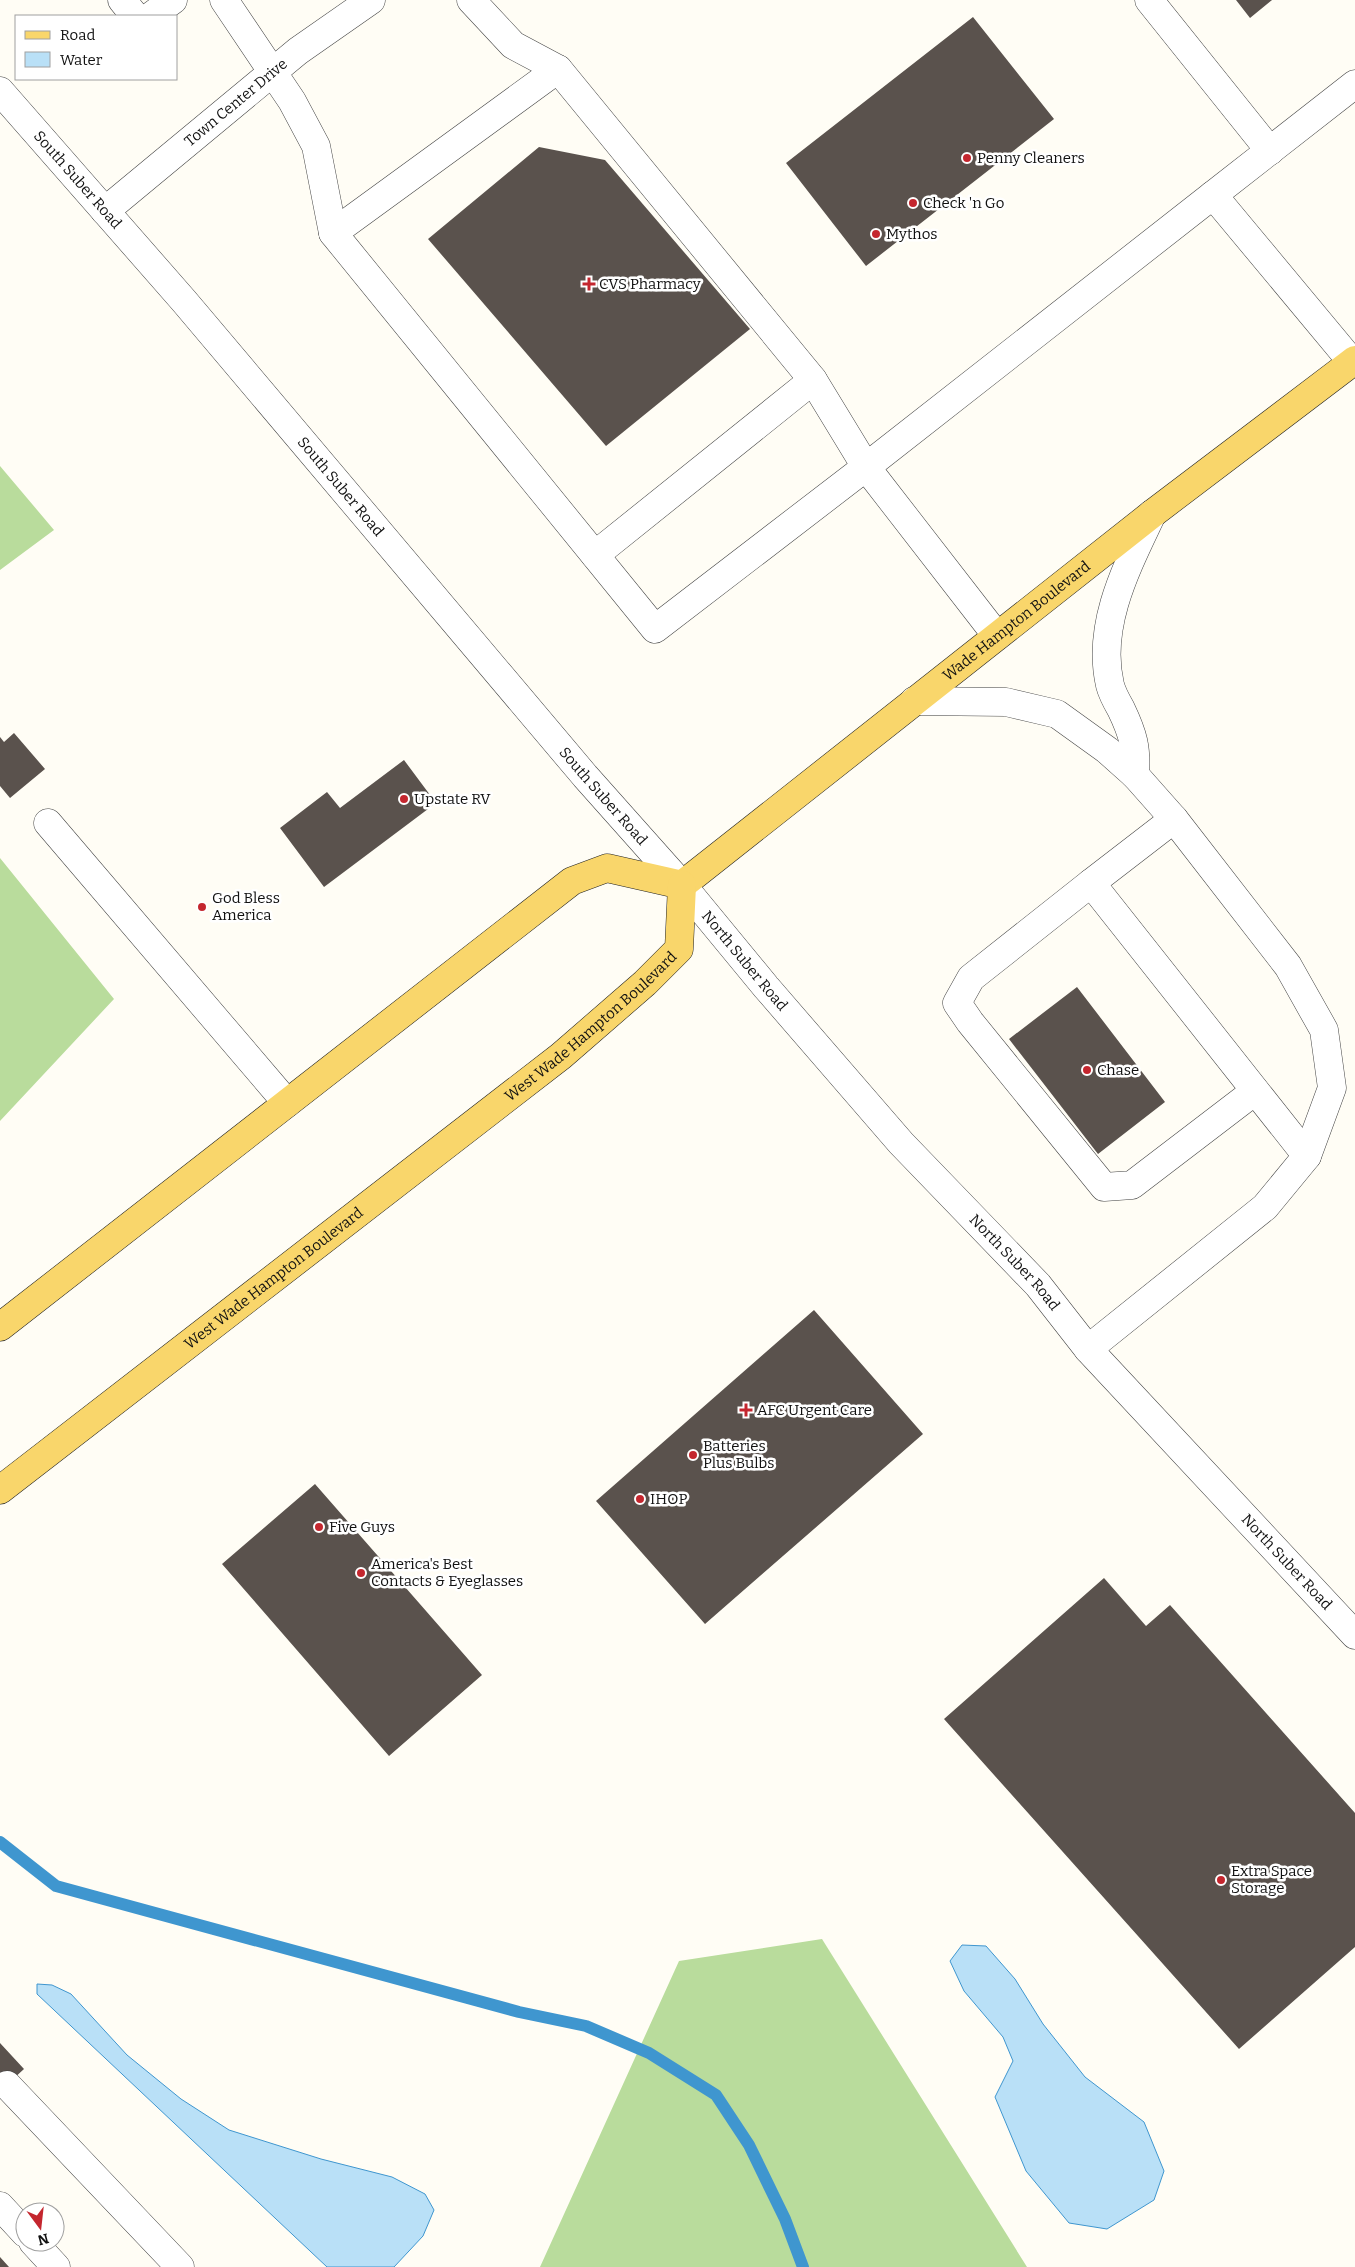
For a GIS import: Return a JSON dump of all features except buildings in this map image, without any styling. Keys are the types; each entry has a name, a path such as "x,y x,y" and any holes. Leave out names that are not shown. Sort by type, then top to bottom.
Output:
{"main road":[{"name":"Wade Hampton Boulevard","path":"682,885 1152,514 1354,361"},
{"path":"0,1327 572,881 608,868 682,885"},
{"name":"West Wade Hampton Boulevard","path":"0,1490 561,1056 645,984 679,949 682,885"}],"street":[{"path":"122,0 134,15"},
{"path":"152,15 173,0"},
{"path":"224,0 292,101 316,146 334,233 655,629 866,467 1355,84"},
{"name":"Town Center Drive","path":"106,211 272,73 371,0"},
{"path":"471,0 513,46 558,69 813,380 866,467 997,636"},
{"path":"1149,0 1270,151"},
{"path":"334,233 558,69"},
{"name":"South Suber Road","path":"0,91 190,308 584,776 682,885"},
{"path":"1213,195 1354,361"},
{"path":"595,555 813,380"},
{"path":"1135,775 1137,751 1125,717 1110,687 1105,649 1112,611 1129,563 1152,514"},
{"path":"914,701 1006,702 1057,714 1107,750 1135,775 1174,819 1288,966 1324,1030 1332,1088 1307,1156 1265,1207 1088,1349"},
{"path":"1174,819 970,978 957,1003 970,1022 1104,1187 1132,1185 1255,1090"},
{"path":"48,823 287,1103"},
{"path":"1091,883 1307,1156"},
{"name":"North Suber Road","path":"682,885 766,987 901,1143 1038,1286 1088,1349 1355,1635"},
{"path":"7,2085 180,2267"},
{"path":"0,2206 15,2222"},
{"path":"42,2252 56,2267"}],"green space":[{"path":"0,466 54,530 0,570"},
{"path":"0,858 114,999 0,1121"},
{"path":"822,1939 1027,2267 540,2267 679,1961"}],"water":[{"path":"962,1945 986,1946 1015,1979 1043,2024 1085,2077 1144,2122 1164,2171 1154,2200 1107,2229 1069,2223 1026,2171 995,2097 1013,2061 1003,2037 964,1991 950,1961"},
{"path":"37,1984 52,1985 71,1994 127,2055 181,2099 229,2130 321,2159 392,2177 425,2194 434,2210 423,2236 394,2267 327,2267 37,1994"}],"waterway":[{"path":"0,1842 56,1886 519,2012 586,2026 649,2053 716,2095 749,2145 785,2219 803,2267"}],"place":[{"name":"Penny Cleaners","path":"967,158"},
{"name":"Check 'n Go","path":"913,203"},
{"name":"Mythos","path":"876,234"},
{"name":"CVS Pharmacy","path":"589,284"},
{"name":"Upstate RV","path":"404,799"},
{"name":"God Bless America","path":"202,907"},
{"name":"Chase","path":"1087,1070"},
{"name":"AFC Urgent Care","path":"746,1410"},
{"name":"Batteries Plus Bulbs","path":"693,1455"},
{"name":"IHOP","path":"640,1499"},
{"name":"Five Guys","path":"319,1527"},
{"name":"America's Best Contacts & Eyeglasses","path":"361,1573"},
{"name":"Extra Space Storage","path":"1221,1880"}]}
